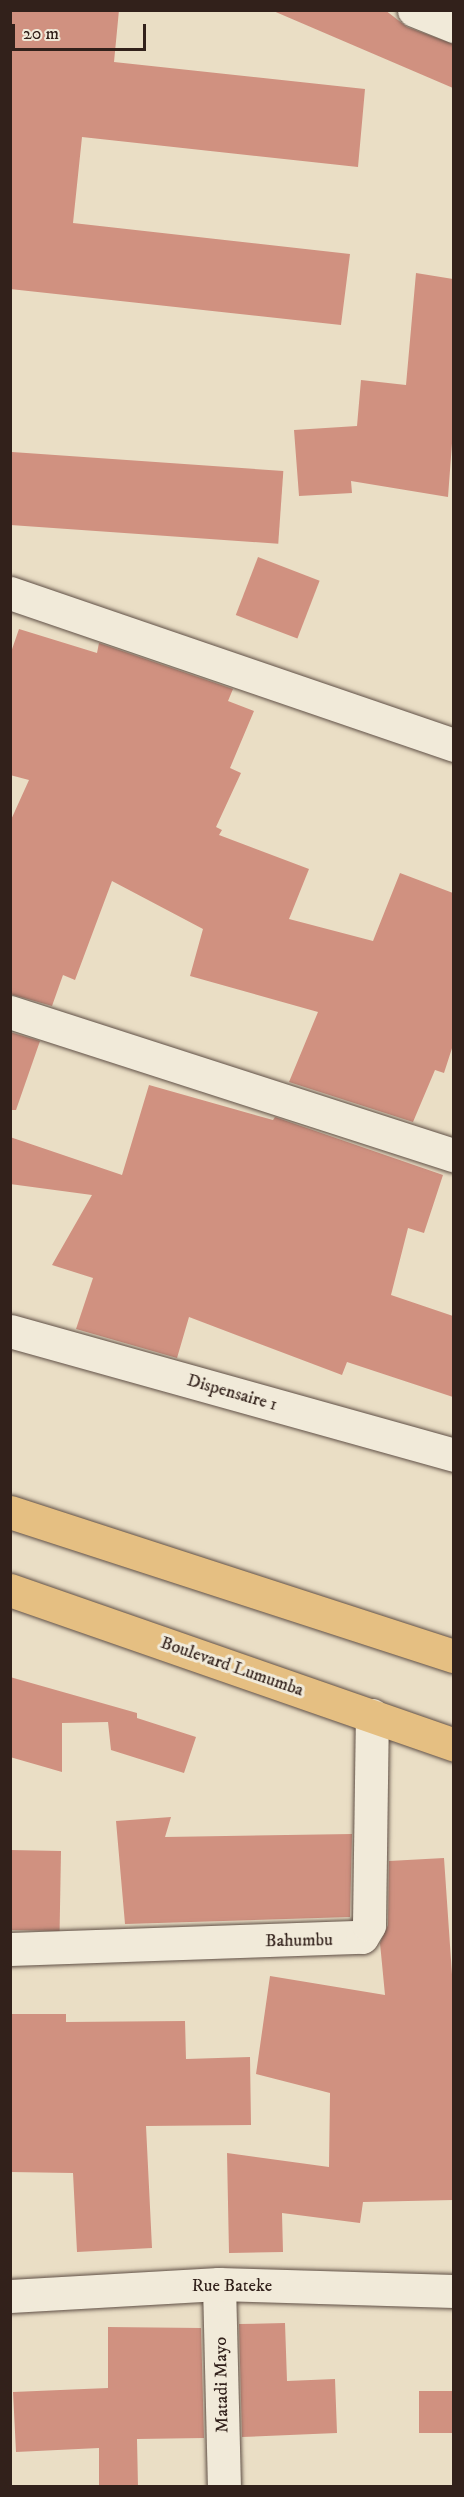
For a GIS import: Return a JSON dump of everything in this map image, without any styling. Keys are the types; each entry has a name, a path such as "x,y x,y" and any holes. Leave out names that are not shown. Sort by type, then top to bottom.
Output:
{"highway":[{"path":"10,1512 452,1651"},
{"name":"Boulevard Lumumba","path":"10,1590 453,1745"}],"street":[{"path":"414,10 453,26"},
{"path":"10,593 453,745"},
{"path":"10,1012 453,1155"},
{"name":"Dispensaire 1","path":"10,1331 453,1455"},
{"name":"Bahumbu","path":"10,1949 362,1937 369,1924 372,1715"},
{"name":"Rue Bateke","path":"10,2296 219,2284 453,2291"},
{"name":"Matadi Mayo","path":"219,2284 224,2487"}],"building":[{"path":"10,10 119,10 114,62 365,89 358,167 82,137 73,223 350,254 341,325 10,289"},
{"path":"271,10 385,10 407,27 453,44 453,88"},
{"path":"416,273 453,279 453,430 448,497 351,481 352,493 299,496 294,430 357,426 361,380 406,385"},
{"path":"12,452 283,471 278,544 10,525"},
{"path":"258,557 320,581 297,639 236,615"},
{"path":"19,629 97,653 99,643 233,689 228,701 254,711 230,768 241,773 216,827 222,830 219,835 309,869 289,919 373,941 400,873 453,893 453,1045 444,1073 435,1070 413,1122 289,1082 318,1012 190,976 203,929 112,881 75,980 63,975 52,1006 10,994 10,822 29,780 10,775 10,655"},
{"path":"10,1032 40,1041 16,1110 10,1110"},
{"path":"149,1085 273,1120 275,1117 443,1175 424,1233 408,1228 391,1295 453,1316 453,1397 347,1362 342,1375 189,1317 177,1358 76,1329 93,1278 52,1265 92,1195 10,1184 10,1137 122,1175"},
{"path":"10,1677 137,1713 137,1718 196,1737 184,1773 111,1750 108,1722 62,1723 62,1772 10,1757"},
{"path":"171,1817 165,1837 352,1834 350,1917 125,1924 116,1821"},
{"path":"10,1850 61,1851 60,1931 10,1930"},
{"path":"444,1858 453,1989 453,2200 363,2202 360,2223 282,2213 283,2252 229,2253 227,2153 329,2167 330,2093 256,2074 270,1976 385,1995 380,1943 388,1925 389,1861"},
{"path":"10,2014 66,2014 66,2022 185,2021 186,2059 250,2057 251,2125 146,2126 152,2248 77,2252 73,2173 10,2172"},
{"path":"285,2323 287,2381 335,2379 337,2433 242,2437 239,2324"},
{"path":"108,2327 201,2328 204,2438 137,2439 138,2487 99,2487 99,2448 16,2452 13,2392 108,2388"},
{"path":"419,2391 453,2391 453,2433 419,2433"}]}
